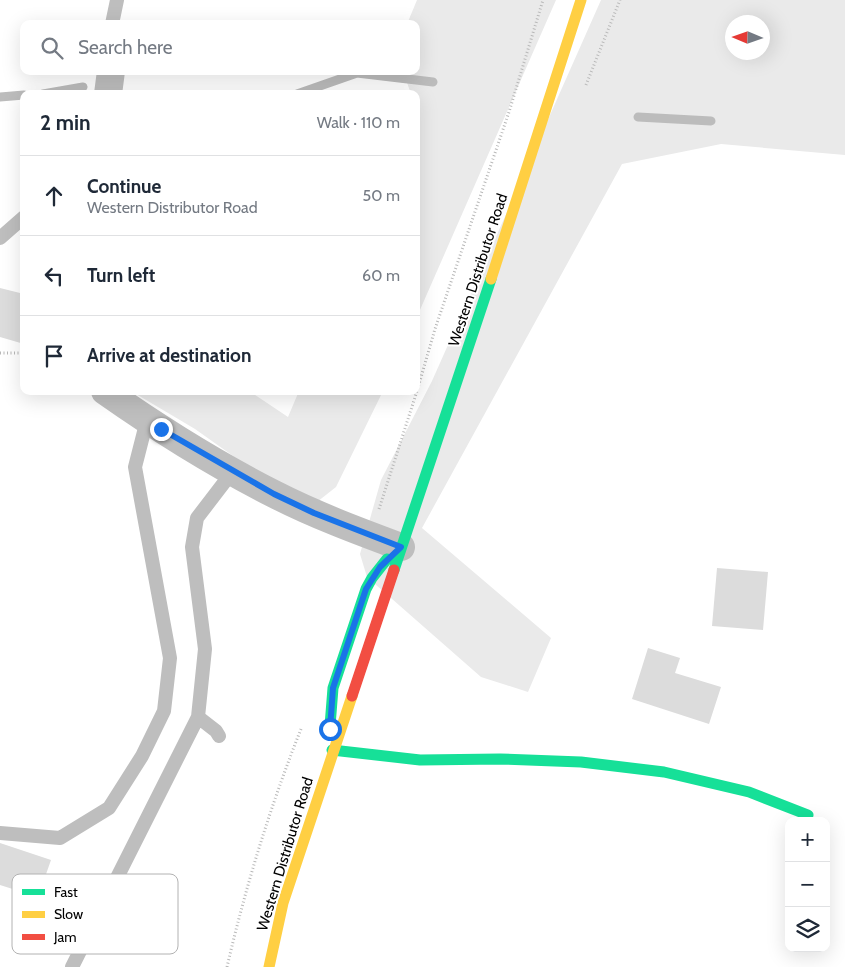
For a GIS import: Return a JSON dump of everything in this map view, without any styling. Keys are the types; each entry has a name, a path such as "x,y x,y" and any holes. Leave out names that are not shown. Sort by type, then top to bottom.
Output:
{"main road":[{"name":"Western Distributor Road","path":"268,967 283,903 332,750 484,302 581,0"},
{"name":"Western Distributor Road","path":"332,750 330,708 338,669 366,589 389,556 401,547"},
{"path":"332,750 420,760 554,760 664,772 749,792 808,815"}],"street":[{"path":"109,90 111,75"},
{"path":"111,395 147,420 274,494 314,513 401,547"}],"lane":[{"path":"113,20 117,0"},
{"path":"0,238 20,220"},
{"path":"0,833 60,838 109,808 142,756 164,711 170,658 134,467 147,420"},
{"path":"119,874 198,717 204,650 192,547 197,518 233,471"},
{"path":"198,717 216,731 219,736"},
{"path":"72,967 79,954"}],"path":[{"path":"420,380 435,329 509,112 543,0"},
{"path":"0,353 20,353"},
{"path":"370,535 416,395"},
{"path":"227,967 256,854 276,792 304,722"}],"shaded area":[{"path":"417,0 556,0 420,310 420,90 410,90 404,75 420,75 420,20 409,20"},
{"path":"601,0 845,0 845,155 721,144 622,164 422,528 551,638 528,692 481,677 367,577 360,554 381,480 432,381"},
{"path":"138,395 255,395 288,417 297,395 381,395 336,487 317,502 260,475 195,429"}],"building":[{"path":"0,288 20,293 20,343 0,337"},
{"path":"717,568 768,572 763,630 712,626"},
{"path":"648,648 680,658 675,673 721,687 709,724 632,699"},
{"path":"0,843 51,860 46,874 12,874 12,889 0,885"}],"waterway":[{"path":"308,90 351,75"},
{"path":"374,75 433,82"},
{"path":"66,90 83,87"},
{"path":"0,97 20,95"},
{"path":"638,117 711,121"}],"traffic: fast":[{"path":"394,570 491,279"},
{"path":"330,726 333,688 366,589 387,559"},
{"path":"332,750 420,760 500,759 581,762 664,772 749,792 808,815"}],"traffic: slow":[{"path":"491,279 581,0"},
{"path":"269,967 283,903 352,696"}],"traffic: jam":[{"path":"352,696 394,570"}],"route":[{"path":"161,429 274,494 314,513 401,547 389,556 366,589 333,688 330,708 330,729"}]}
